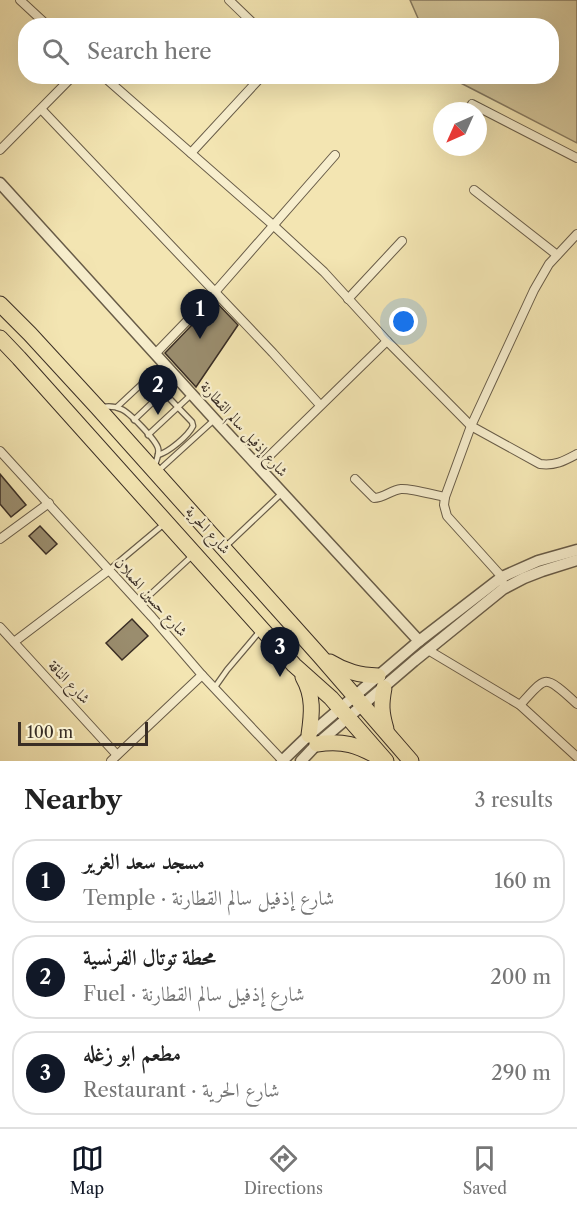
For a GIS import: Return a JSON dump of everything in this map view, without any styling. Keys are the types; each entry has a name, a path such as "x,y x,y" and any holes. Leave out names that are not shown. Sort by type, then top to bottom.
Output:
{"highway":[{"name":"شارع الحرية","path":"0,304 156,466 224,548 411,761"},
{"name":"شارع الحرية","path":"0,338 294,665 344,713 385,761"},
{"path":"320,656 350,673 381,682 381,714 387,734"},
{"path":"294,665 307,684 312,698 313,740 350,744 385,761"}],"street":[{"path":"20,0 39,18"},
{"path":"229,0 248,18"},
{"path":"0,150 66,84"},
{"path":"112,84 324,272 387,341 471,426 540,464 556,464 577,454"},
{"path":"191,153 255,84"},
{"path":"42,110 320,405"},
{"path":"487,113 577,158"},
{"path":"155,354 215,292 335,155"},
{"name":"شارع إذفيل سالم القطارنة","path":"0,183 419,641"},
{"path":"474,190 556,255"},
{"path":"503,589 502,577 447,516 444,497 471,426 534,290 549,264 577,234"},
{"path":"348,298 402,241"},
{"path":"258,467 387,341"},
{"name":"شارع حسين الهملان","path":"0,451 140,604 201,675 283,761"},
{"path":"355,479 374,498 403,489 444,497"},
{"path":"0,539 49,503"},
{"path":"381,682 419,641 502,577 538,561 577,550"},
{"path":"283,761 313,740 381,682 428,650 503,589 542,571 577,560"},
{"path":"14,642 109,570"},
{"name":"شارع الناقة","path":"0,627 114,758"},
{"path":"428,650 520,705 577,757"},
{"path":"114,758 201,675"},
{"path":"520,705 544,682 554,685 577,704"},
{"path":"301,761 313,740"}],"lane":[{"path":"117,407 164,363"},
{"path":"149,377 192,422 193,428 168,451 156,466"},
{"path":"134,420 177,379"},
{"path":"148,435 192,394"},
{"path":"98,408 108,406 125,410 158,447 156,466"},
{"path":"156,466 214,419"},
{"path":"224,548 282,493"},
{"path":"109,570 166,523"},
{"path":"140,604 194,554"},
{"path":"214,687 262,629"}],"shaded area":[{"path":"410,0 577,0 577,143 463,84 559,84 559,18 418,18"}],"building":[{"path":"215,301 238,325 196,387 165,353"},
{"path":"0,474 26,505 11,517 0,504"},
{"path":"40,526 57,544 46,554 29,536"},
{"path":"132,619 148,636 122,660 106,643"}],"place":[{"name":"مسجد سعد الغرير","path":"200,339"},
{"name":"محطة توتال الفرنسية","path":"158,415"},
{"name":"مطعم ابو زغله","path":"280,677"}]}
